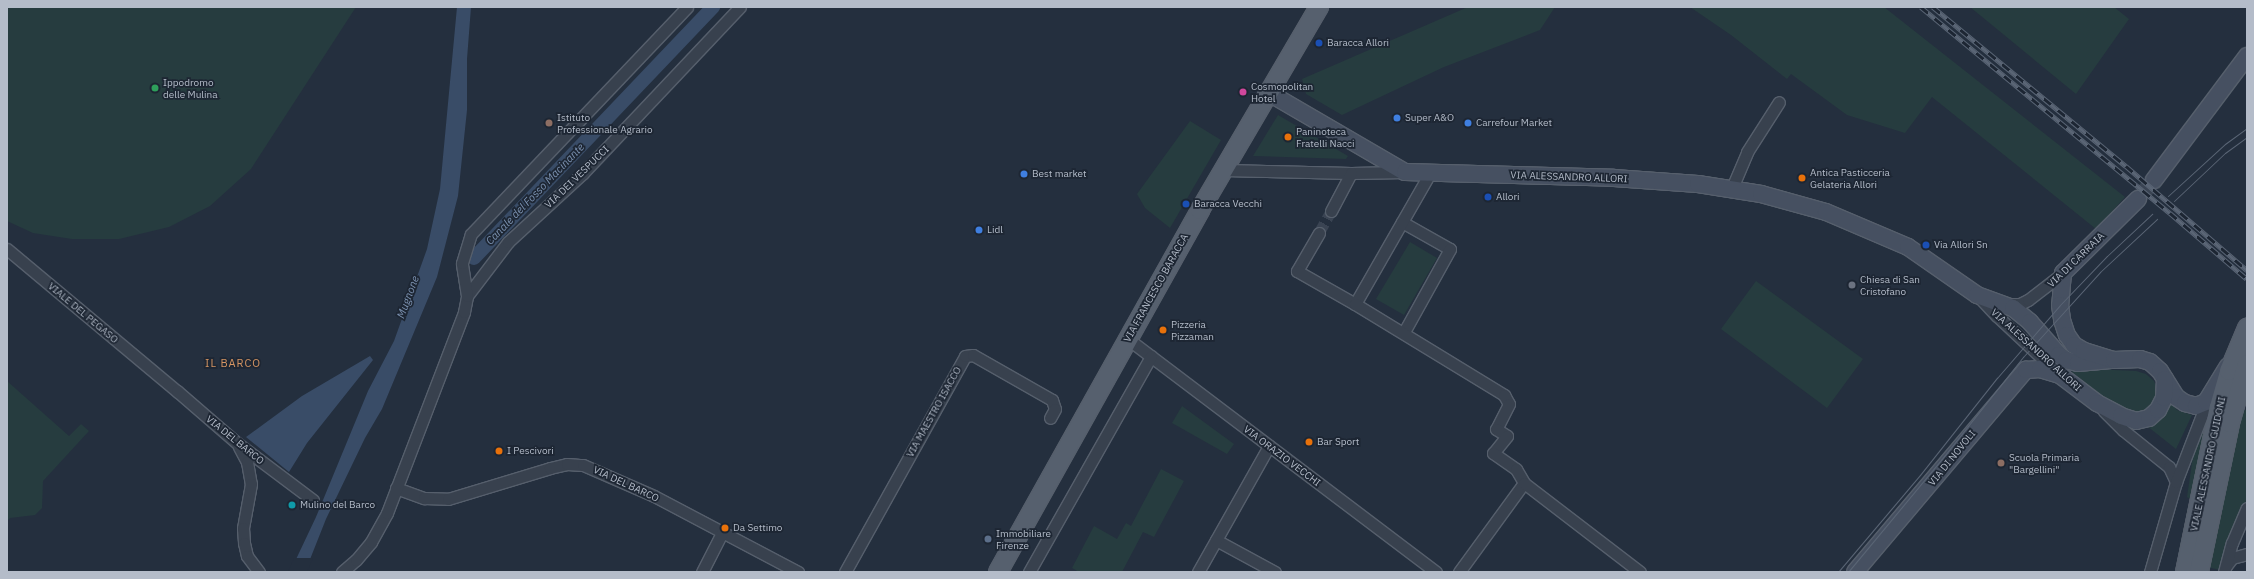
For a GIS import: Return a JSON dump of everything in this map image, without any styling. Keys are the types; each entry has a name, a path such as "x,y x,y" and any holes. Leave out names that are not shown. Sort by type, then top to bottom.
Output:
{"main road":[{"name":"VIA FRANCESCO BARACCA","path":"998,572 1224,170 1319,7"},
{"name":"VIALE ALESSANDRO GUIDONI","path":"2199,572 2230,423 2247,328"},
{"name":"VIALE ALESSANDRO GUIDONI","path":"2185,572 2219,407 2241,360"}],"street":[{"name":"VIA DEI VESPUCCI","path":"342,572 356,560 371,542 387,513 464,312 467,296 462,263 471,234 687,7"},
{"name":"VIA DEI VESPUCCI","path":"467,296 508,242 583,173 740,7"},
{"path":"2154,180 2247,56"},
{"name":"VIA ALESSANDRO ALLORI","path":"1269,93 1405,172"},
{"path":"1732,188 1747,152 1779,102"},
{"name":"VIA ALESSANDRO ALLORI","path":"1224,170 1350,173 1405,172 1614,178 1667,181 1732,188 1793,202 1858,224 1908,248 1977,295 1997,316 2060,375 2097,403 2123,430 2169,467 2176,482"},
{"path":"1331,211 1350,173"},
{"path":"1355,304 1430,173"},
{"name":"VIA DI CARRAIA","path":"2005,304 2016,304 2028,300 2063,273 2138,199"},
{"path":"1402,222 1450,249 1404,332"},
{"path":"1319,233 1297,271 1404,332 1504,394 1509,404 1496,429 1507,436 1492,453 1516,469 1524,483 1640,572"},
{"name":"VIALE DEL PEGASO","path":"7,249 160,376"},
{"path":"2063,273 2060,305 2062,320 2067,336 2080,350 2114,360 2146,361 2156,367 2176,397 2185,403 2200,406 2208,399"},
{"name":"VIA ALESSANDRO ALLORI","path":"1977,295 2005,304 2022,315 2059,355 2066,360 2083,363 2114,360"},
{"name":"VIA ORAZIO VECCHI","path":"1128,339 1436,572"},
{"name":"VIA MAESTRO ISACCO","path":"845,572 965,356 973,355 1052,400 1055,410 1050,418"},
{"path":"1030,572 1151,356"},
{"name":"VIALE ALESSANDRO GUIDONI","path":"2150,572 2176,482 2208,399 2241,360"},
{"name":"VIA DI NOVOLI","path":"1855,572 1918,499 2021,374 2027,370 2037,369 2060,375"},
{"name":"VIA DEL BARCO","path":"160,376 238,444 313,500"},
{"name":"VIA ALESSANDRO ALLORI","path":"2097,403 2132,420 2149,418 2158,410 2163,402 2165,379"},
{"path":"238,444 247,462 251,484 244,520 244,548 250,563 258,572"},
{"path":"1198,572 1269,446"},
{"name":"VIA DEL BARCO","path":"396,488 424,498 448,499 550,468 567,464 583,465 654,496 798,572"},
{"path":"1459,572 1524,483"},
{"path":"2225,569 2237,529 2247,508"},
{"path":"702,572 722,533"},
{"path":"1216,540 1275,572"},
{"path":"2225,569 2232,558 2247,554"}],"green space":[{"name":"Ippodromo delle Mulina","path":"7,7 356,7 251,169 210,206 169,227 119,239 72,239 33,233 7,221"},
{"path":"1468,7 1555,7 1540,30 1444,67 1342,115 1306,94 1302,79"},
{"path":"1690,7 1884,7 2125,197 2096,229 1932,97 1905,133 1847,115 1791,74 1787,79 1731,35"},
{"path":"1970,7 2114,7 2129,19 2076,94"},
{"path":"1278,115 1348,156 1346,159 1253,156"},
{"path":"1190,121 1221,140 1170,228 1145,208 1137,194"},
{"path":"1410,242 1437,258 1404,315 1376,299"},
{"path":"1756,281 1863,359 1827,408 1721,329"},
{"path":"2073,368 2136,371 2146,374 2154,381 2158,390 2154,406 2136,416 2110,402 2072,372"},
{"path":"7,381 69,436 81,424 89,431 43,481 42,508 35,515 10,518 7,521"},
{"path":"2170,402 2177,410 2192,415 2176,449 2147,426"},
{"path":"1182,406 1234,444 1227,454 1172,423"},
{"path":"2246,410 2247,499 2230,536 2220,570 2207,567 2219,523 2237,416 2241,411"},
{"path":"2211,411 2192,500 2187,497 2193,456"},
{"path":"1161,469 1184,481 1154,537 1143,532 1122,572 1079,572 1072,568 1094,526 1117,539 1126,523 1131,526"}],"water":[{"path":"457,7 471,7 467,59 467,110 458,196 437,277 382,409 365,438 326,519 305,572 290,572 316,517 368,391 394,341 427,249 440,189"},
{"path":"370,356 373,360 307,443 289,472 246,437 302,396"}],"pier":[{"path":"294,558 313,558 307,572 288,572"}],"waterway":[{"name":"Canale del Fosso Macinante","path":"474,258 713,7"}],"tunnel":[{"path":"2138,199 2154,180"},
{"path":"1319,233 1331,211"}],"tram line":[{"path":"2168,196 2225,144 2247,128"},
{"path":"2174,201 2225,153 2247,137"},
{"path":"1838,572 1920,475 1997,378 2060,305 2107,256 2152,214"},
{"path":"1848,572 1941,460 2023,357 2100,272 2157,219"}],"railway":[{"path":"1921,7 2170,213 2247,279"},
{"path":"1933,7 2126,166 2247,270"}],"place":[{"name":"Baracca Allori","path":"1319,43"},
{"name":"Ippodromo delle Mulina","path":"155,88"},
{"name":"Cosmopolitan Hotel","path":"1243,92"},
{"name":"Super A&O","path":"1397,118"},
{"name":"Istituto Professionale Agrario","path":"549,123"},
{"name":"Carrefour Market","path":"1468,123"},
{"name":"Paninoteca Fratelli Nacci","path":"1288,137"},
{"name":"Best market","path":"1024,174"},
{"name":"Antica Pasticceria Gelateria Allori","path":"1802,178"},
{"name":"Allori","path":"1488,197"},
{"name":"Baracca Vecchi","path":"1186,204"},
{"name":"Lidl","path":"979,230"},
{"name":"Via Allori Sn","path":"1926,245"},
{"name":"Chiesa di San Cristofano","path":"1852,285"},
{"name":"Pizzeria Pizzaman","path":"1163,330"},
{"name":"Bar Sport","path":"1309,442"},
{"name":"I Pescivori","path":"499,451"},
{"name":"Scuola Primaria \"Bargellini\"","path":"2001,463"},
{"name":"Mulino del Barco","path":"292,505"},
{"name":"Da Settimo","path":"725,528"},
{"name":"Immobiliare Firenze","path":"988,539"}],"district":[{"name":"IL BARCO","path":"233,363"}],"water label":[{"name":"Mugnone","path":"408,297"}]}
